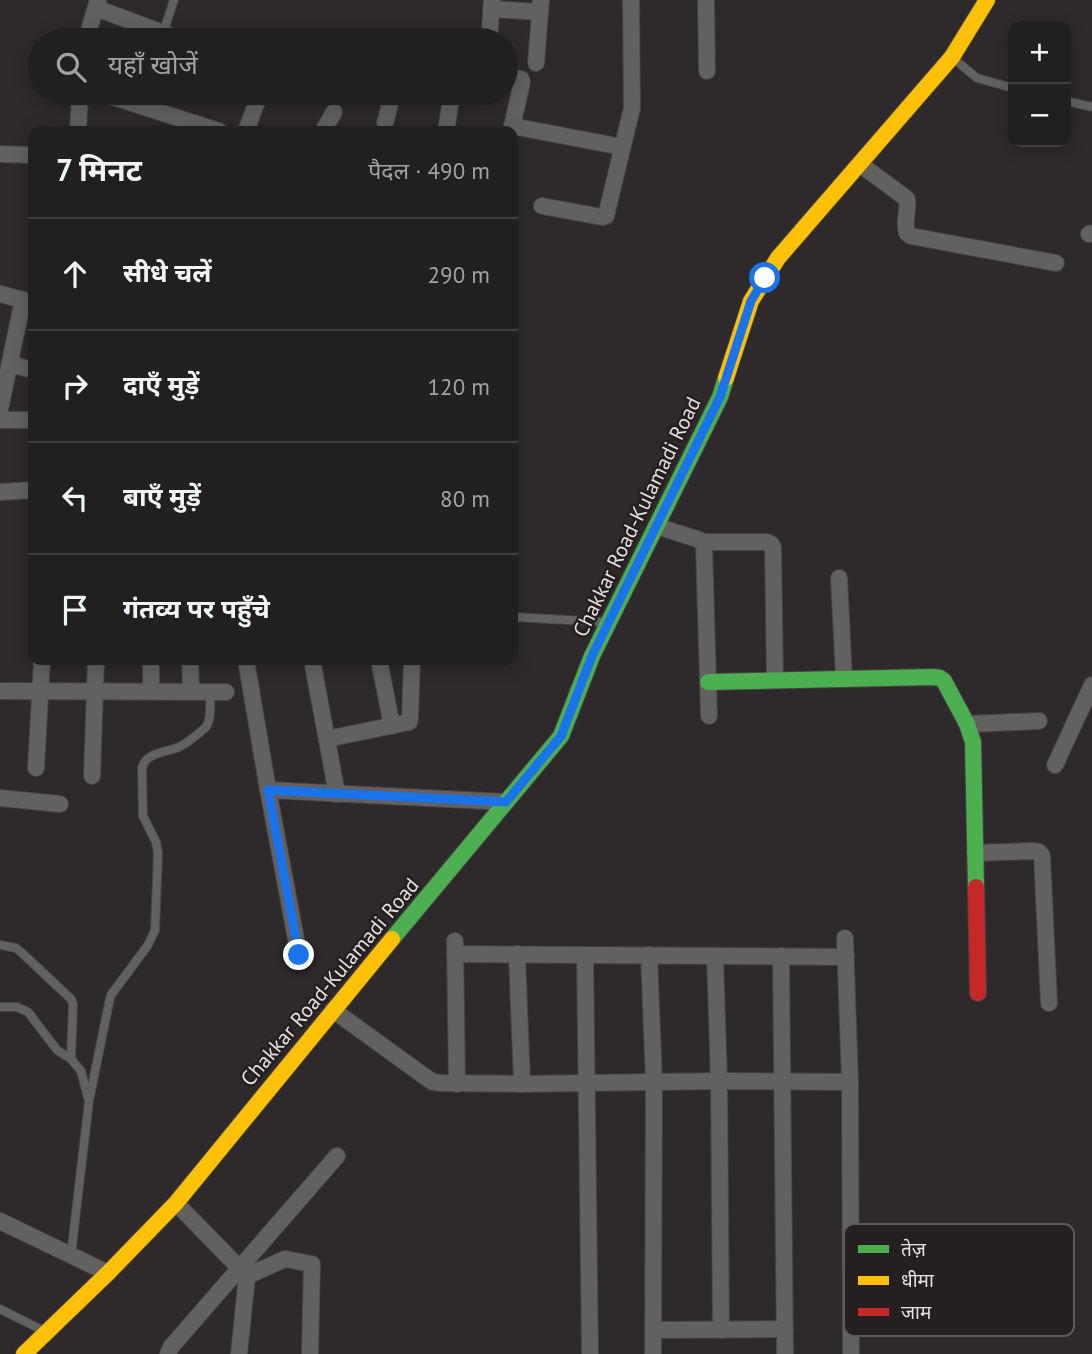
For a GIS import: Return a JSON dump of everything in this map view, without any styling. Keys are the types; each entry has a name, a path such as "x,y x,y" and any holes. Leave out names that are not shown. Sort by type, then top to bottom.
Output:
{"street":[{"path":"542,205 606,216 631,113 631,0"},
{"path":"705,0 707,71"},
{"name":"Chakkar Road-Kulamadi Road","path":"24,1354 176,1203 561,736 592,656 720,397 751,301 778,258 952,58 987,0"},
{"path":"90,28 97,4 152,28"},
{"path":"490,28 492,5 541,6 536,63"},
{"path":"518,78 522,82 518,101"},
{"path":"78,126 79,105"},
{"path":"138,105 203,126"},
{"path":"248,126 256,105"},
{"path":"385,124 390,105"},
{"path":"447,126 450,105"},
{"path":"513,126 517,105"},
{"path":"326,126 334,112"},
{"path":"518,130 622,147"},
{"path":"0,154 28,155"},
{"path":"860,164 907,199 905,228 906,233 911,236 1056,263"},
{"path":"0,294 28,302 0,409"},
{"path":"10,364 28,368"},
{"path":"0,420 28,420"},
{"path":"0,492 28,490"},
{"path":"656,526 703,542 771,544 775,680"},
{"path":"703,542 709,716"},
{"path":"839,578 844,679"},
{"path":"36,768 42,665"},
{"path":"92,776 96,665"},
{"path":"150,665 151,691"},
{"path":"190,665 191,691"},
{"path":"247,665 299,955"},
{"path":"313,665 337,794"},
{"path":"380,665 392,726"},
{"path":"327,739 409,722 412,665"},
{"path":"708,682 940,678 944,681 967,724 973,742 978,993"},
{"path":"1055,765 1092,685"},
{"path":"0,691 218,692"},
{"path":"967,724 1039,721"},
{"path":"268,790 506,802"},
{"path":"0,798 60,804"},
{"path":"975,853 1034,851 1042,856 1049,1003"},
{"path":"845,938 850,1082 851,1224"},
{"path":"457,1084 455,947 517,954 846,957"},
{"path":"517,954 522,1084"},
{"path":"585,955 590,1354"},
{"path":"649,955 654,1082 653,1354"},
{"path":"715,956 721,1329"},
{"path":"781,956 785,1354"},
{"path":"333,1010 433,1082 850,1082"},
{"path":"168,1354 171,1347 244,1272 337,1156"},
{"path":"176,1203 244,1272 239,1354"},
{"path":"0,1221 108,1273"},
{"path":"244,1272 285,1259 312,1264 310,1354"},
{"path":"653,1331 785,1329"},
{"path":"851,1336 851,1354"}],"lane":[{"path":"165,28 174,0"},
{"path":"952,58 977,78 1008,87"},
{"path":"1071,102 1092,107"},
{"path":"518,617 608,622"},
{"path":"72,1255 89,1101 111,995 148,945 155,930 158,847 143,817 143,761 179,747 206,727 218,692"},
{"path":"0,945 16,948 71,999 71,1059"},
{"path":"0,1007 17,1007 28,1012 57,1050 71,1059 82,1073 89,1101"},
{"path":"0,1309 46,1332"}],"traffic: fast":[{"path":"392,939 561,736 592,656 720,397 726,378"},
{"path":"708,682 933,677 944,681 967,724 973,742 976,887"}],"traffic: slow":[{"path":"726,378 751,301 778,258 952,57 987,0"},
{"path":"24,1354 176,1203 392,939"}],"traffic: jam":[{"path":"976,887 978,993"}],"route":[{"path":"299,955 268,790 506,802 561,736 592,656 720,397 751,301 765,278"}]}
